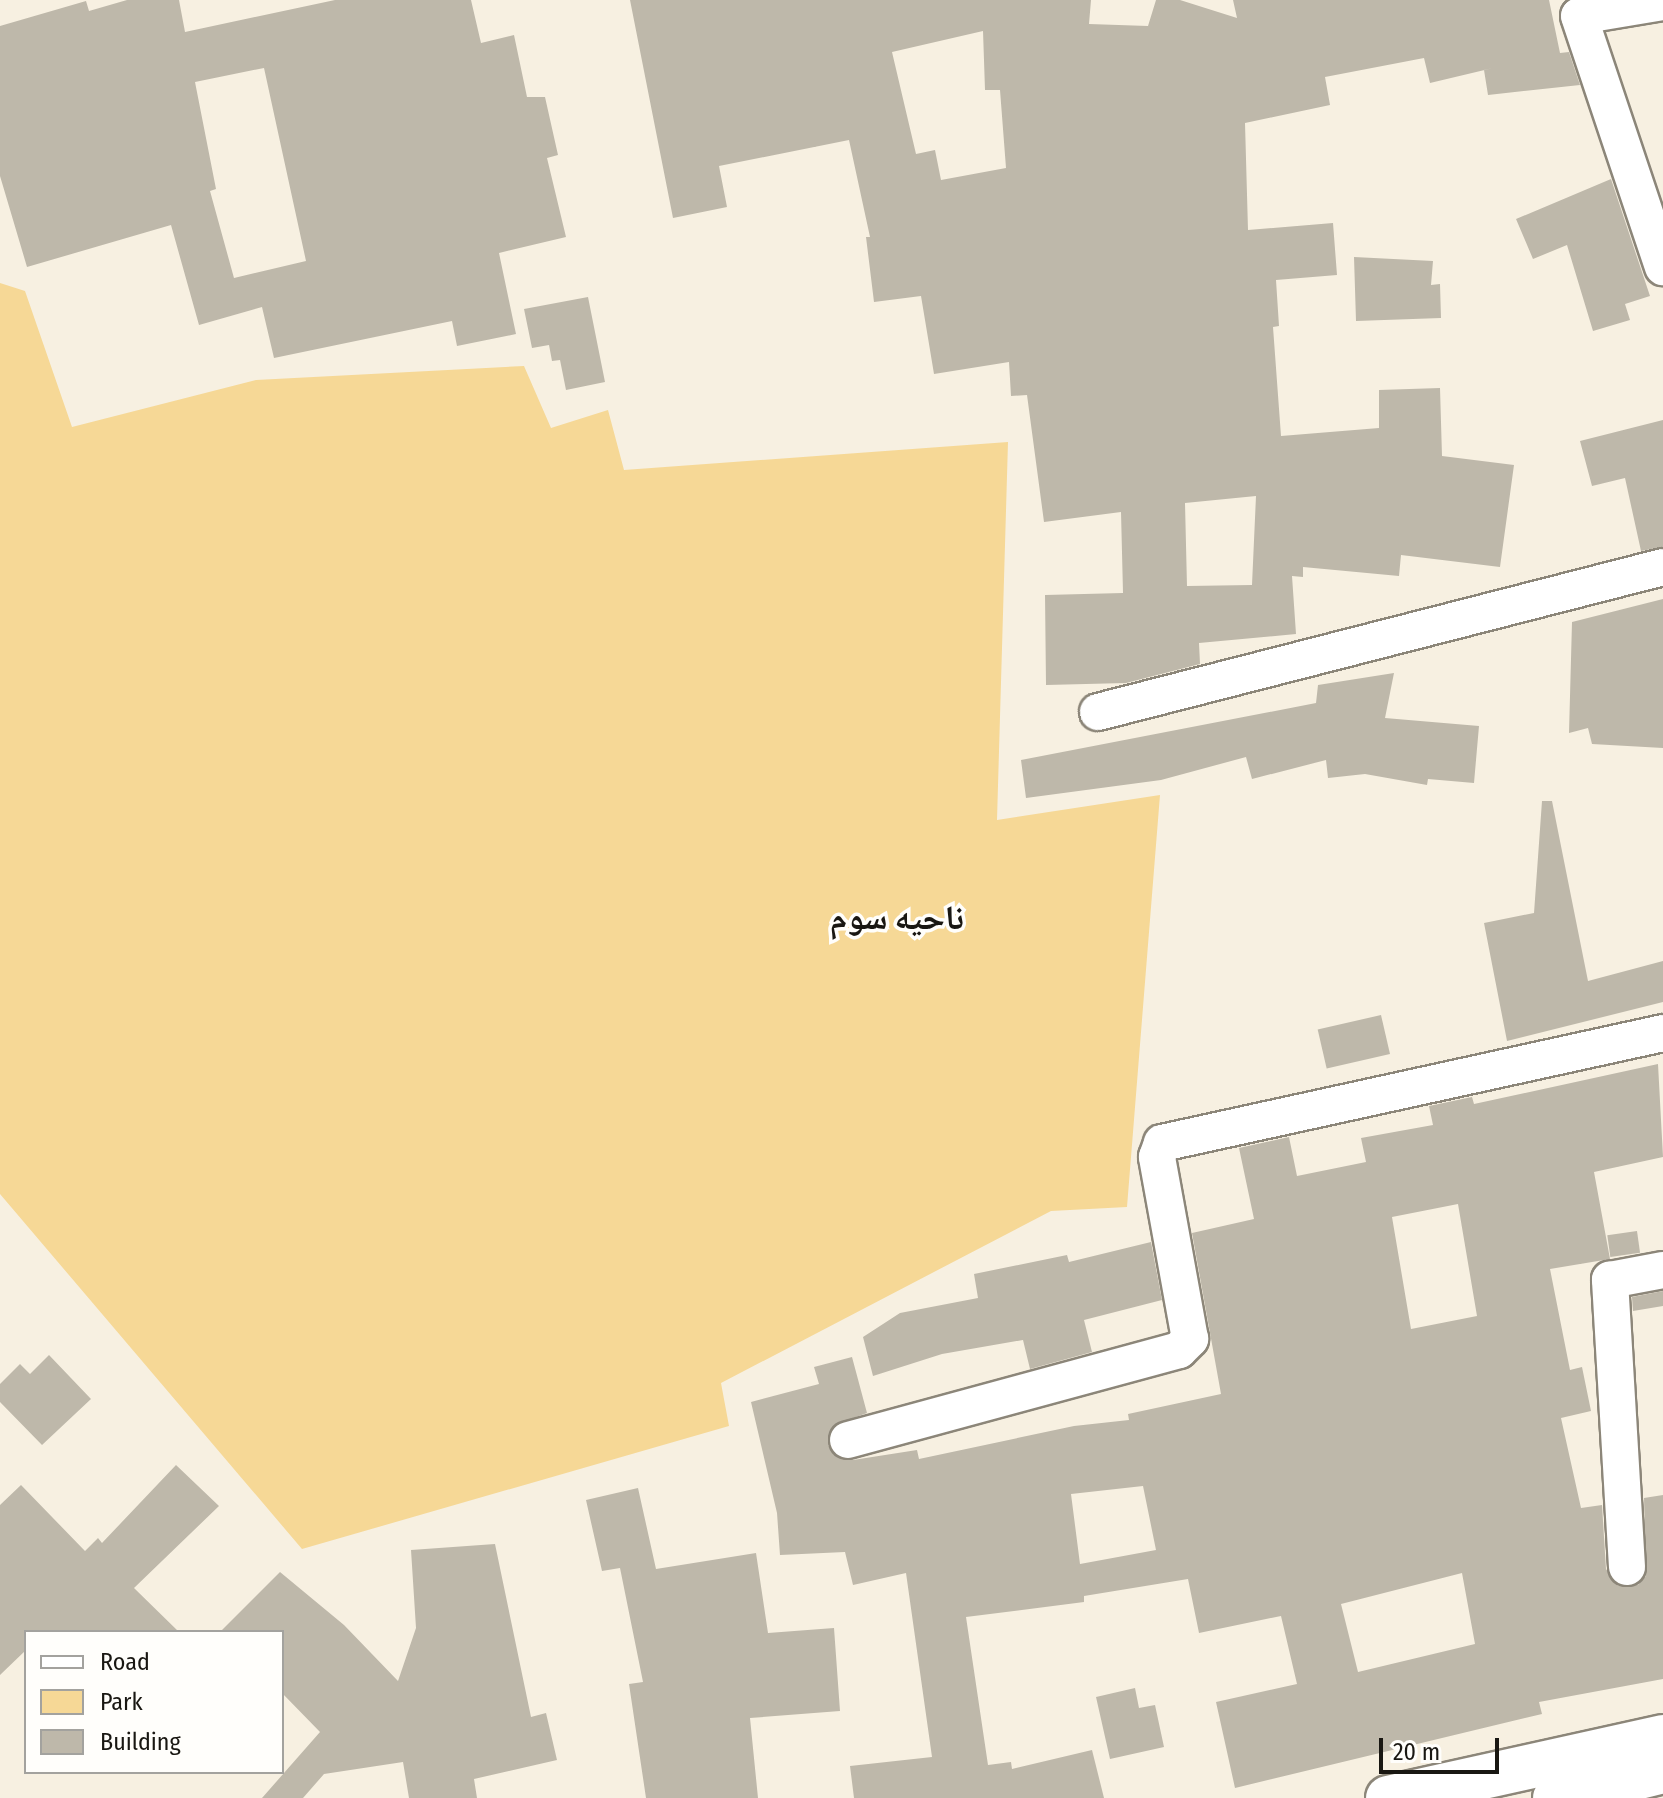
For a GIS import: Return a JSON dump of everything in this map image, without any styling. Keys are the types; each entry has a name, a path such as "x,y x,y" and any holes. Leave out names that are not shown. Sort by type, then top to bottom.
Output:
{"main road":[{"path":"1388,1798 1663,1737"},
{"path":"1555,1798 1663,1771"}],"street":[{"path":"1663,2 1579,16 1663,267"},
{"path":"1098,712 1663,567"},
{"path":"848,1440 1179,1350 1190,1339 1157,1157 1162,1143 1663,1033"},
{"path":"1627,1567 1610,1280 1663,1270"}],"green space":[{"path":"0,283 25,291 72,427 256,380 524,366 551,428 608,410 624,470 1008,442 997,820 1160,795 1127,1207 1051,1211 721,1383 729,1426 302,1549 0,1194"}],"building":[{"path":"127,0 179,0 185,32 335,0 471,0 481,43 514,35 527,97 545,97 558,155 547,158 566,237 499,253 516,334 457,346 452,321 274,358 262,307 199,325 171,225 27,267 0,176 0,26 86,1 89,11","holes":["264,68 306,261 234,278 210,191 216,189 195,82"]},
{"path":"630,0 1091,0 1089,24 1148,26 1156,0 1180,0 1237,18 1233,0 1549,0 1560,53 1569,52 1580,85 1488,95 1484,70 1430,83 1424,58 1325,77 1330,105 1245,123 1248,230 1333,223 1337,275 1276,280 1279,326 1273,327 1281,436 1379,428 1379,390 1440,388 1442,456 1514,465 1500,567 1401,555 1399,576 1303,567 1303,577 1292,576 1296,634 1199,643 1200,664 1126,683 1046,685 1045,595 1123,593 1121,512 1044,522 1027,395 1011,396 1009,362 934,374 921,296 874,302 866,237 870,237 849,140 719,166 727,207 673,218","holes":["983,31 985,90 1000,90 1006,168 941,180 935,150 916,154 892,52","1256,496 1252,585 1187,586 1185,503"]},
{"path":"1611,179 1650,296 1625,304 1630,320 1593,331 1567,245 1533,259 1516,219"},
{"path":"1354,257 1433,261 1431,285 1440,284 1441,318 1356,321"},
{"path":"588,297 605,382 566,390 560,360 552,361 549,345 532,348 524,309"},
{"path":"1663,420 1663,547 1641,551 1625,478 1592,486 1580,441"},
{"path":"1663,599 1663,748 1592,744 1588,728 1569,733 1572,622"},
{"path":"1394,673 1385,718 1479,726 1474,783 1428,779 1427,785 1365,774 1328,778 1326,760 1252,779 1246,757 1161,780 1026,798 1021,760 1316,703 1318,685"},
{"path":"1542,801 1552,801 1588,981 1663,961 1663,1002 1507,1041 1484,923 1534,913"},
{"path":"1381,1015 1390,1054 1327,1069 1318,1030"},
{"path":"1658,1064 1663,1157 1594,1172 1610,1259 1550,1269 1570,1370 1582,1367 1591,1411 1561,1418 1581,1508 1602,1505 1606,1569 1618,1586 1638,1585 1646,1576 1644,1498 1663,1495 1663,1679 1539,1702 1542,1714 1235,1788 1216,1702 1297,1684 1281,1616 1199,1633 1188,1579 1084,1596 1084,1602 966,1617 988,1765 1011,1762 1012,1769 1092,1750 1104,1798 854,1798 850,1766 932,1757 906,1573 853,1585 845,1552 780,1555 777,1513 751,1402 819,1384 814,1367 852,1357 867,1413 834,1425 828,1445 834,1455 853,1460 917,1450 919,1459 1074,1426 1129,1420 1128,1414 1221,1394 1192,1233 1254,1219 1239,1148 1289,1137 1297,1176 1366,1162 1361,1138 1433,1125 1429,1106 1472,1097 1474,1104","holes":["1458,1204 1477,1316 1411,1329 1392,1217","1143,1486 1156,1550 1080,1564 1071,1494","1462,1573 1475,1644 1358,1672 1341,1604"]},
{"path":"1637,1231 1640,1253 1610,1257 1607,1235"},
{"path":"1151,1242 1162,1300 1084,1320 1092,1352 1030,1369 1023,1340 942,1354 873,1376 863,1337 900,1313 978,1298 974,1274 1067,1255 1069,1262"},
{"path":"1663,1291 1663,1306 1633,1311 1632,1297"},
{"path":"49,1355 91,1399 42,1445 0,1402 0,1384 20,1364 30,1374"},
{"path":"176,1465 219,1506 134,1588 177,1630 24,1630 24,1652 0,1675 0,1505 21,1485 85,1551 98,1538 102,1543"},
{"path":"638,1488 656,1569 756,1553 768,1633 834,1628 840,1711 750,1718 758,1798 646,1798 629,1684 643,1682 620,1568 602,1571 586,1500"},
{"path":"495,1544 531,1717 546,1713 557,1760 474,1779 477,1798 409,1798 403,1762 324,1774 303,1798 262,1798 320,1732 284,1695 284,1630 222,1630 280,1572 344,1625 398,1681 416,1628 411,1550"},
{"path":"1135,1688 1139,1708 1155,1705 1164,1747 1110,1759 1096,1697"}],"district":[{"name":"ناحیه سوم","path":"897,918"}]}
